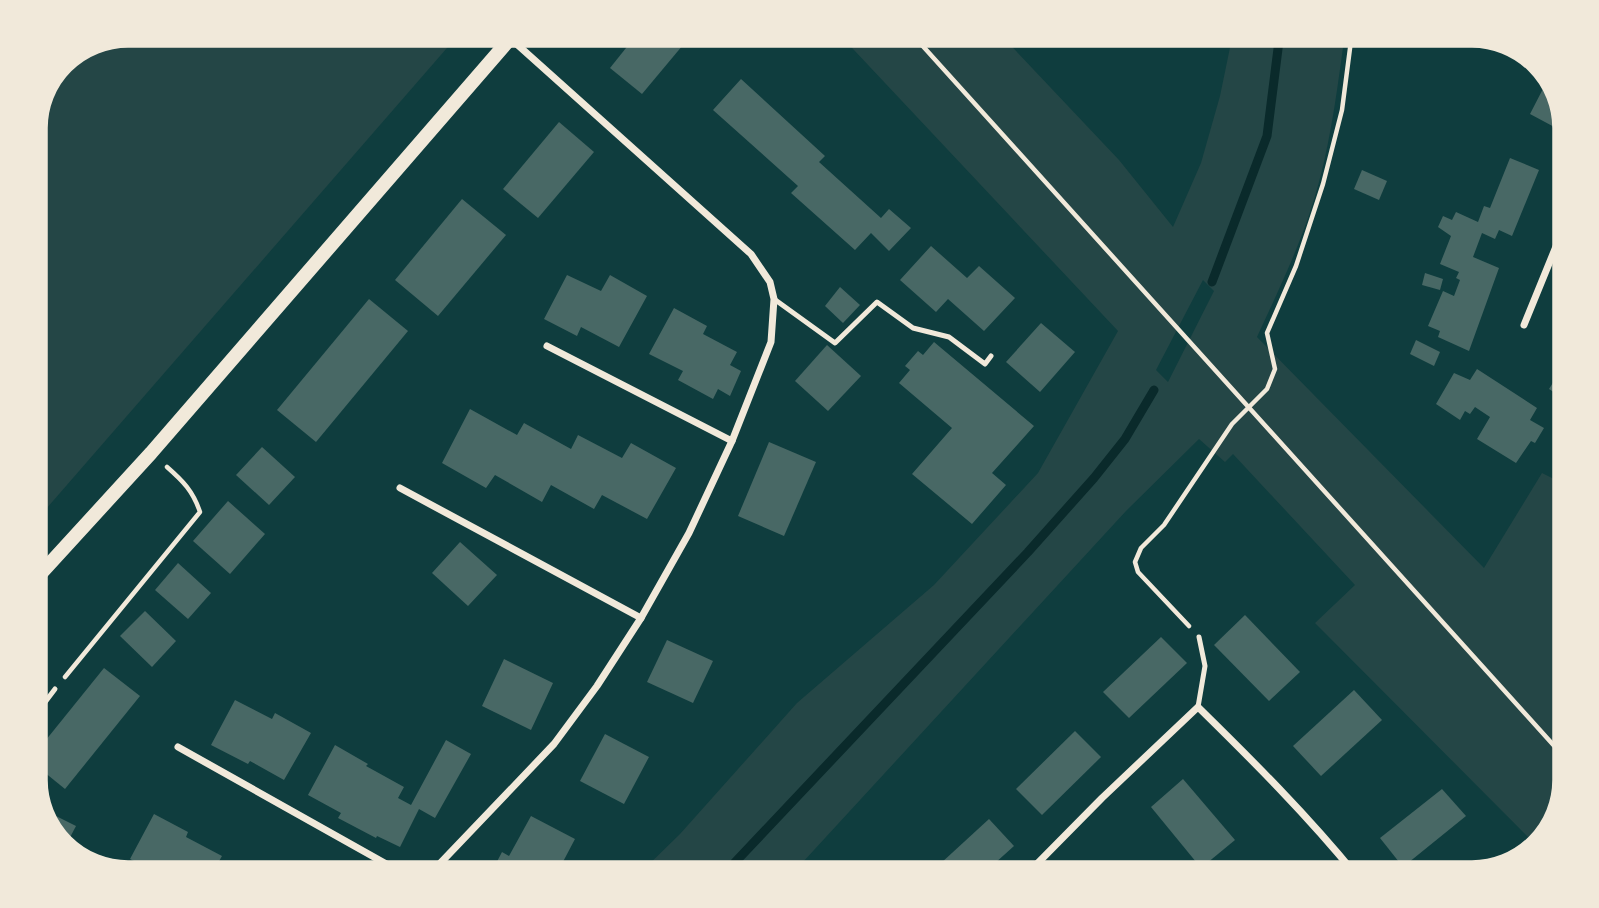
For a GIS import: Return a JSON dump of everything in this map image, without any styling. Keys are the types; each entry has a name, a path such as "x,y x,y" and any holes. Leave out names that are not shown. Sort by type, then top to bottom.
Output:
{"main road":[{"path":"46,568 151,453 505,45"}],"street":[{"path":"441,862 554,744 597,686 641,618 689,533 732,441 771,342 774,299 770,282 751,254 523,45"},
{"path":"1524,325 1553,253"},
{"path":"547,346 732,441"},
{"path":"400,488 641,618"},
{"path":"1039,862 1198,707 1273,782 1346,862"},
{"path":"178,747 383,862"}],"lane":[{"path":"774,299 835,343 877,302 913,328 949,337 985,364 991,356"},
{"path":"1198,707 1205,666 1199,636"},
{"path":"46,701 55,689"}],"path":[{"path":"922,45 1554,746"},
{"path":"1199,636 1138,572 1135,562 1141,548 1164,524 1232,424 1267,389 1275,369 1267,333 1296,266 1323,184 1342,110 1350,45"},
{"path":"55,689 200,512 195,496 187,484 151,453"}],"shaded area":[{"path":"127,45 450,45 46,509 46,122 52,96 69,69 96,52"},
{"path":"849,45 1010,45 1119,160 1173,227 1201,163 1220,96 1231,45 1343,45 1324,164 1313,202 1291,261 1257,337 1484,568 1542,473 1554,479 1554,781 1551,802 1537,831 1530,839 1315,623 1355,585 1233,454 1225,462 1199,439 1126,511 803,862 651,862 680,834 797,703 934,585 1038,473 1118,331","holes":["1203,280 1214,291 1168,382 1156,370"]}],"building":[{"path":"628,45 683,45 642,94 610,68"},
{"path":"741,79 825,156 819,162 881,218 889,209 911,228 889,251 871,233 855,250 791,193 798,186 713,110"},
{"path":"1543,88 1552,111 1553,126 1530,114"},
{"path":"559,122 594,152 538,218 503,189"},
{"path":"1510,158 1539,170 1512,236 1499,230 1495,239 1482,233 1473,257 1499,268 1469,351 1438,337 1440,331 1428,326 1443,291 1454,296 1460,280 1456,278 1459,272 1440,264 1451,236 1438,227 1443,216 1452,220 1456,212 1478,222 1484,206 1490,208"},
{"path":"1362,170 1387,181 1379,200 1354,189"},
{"path":"462,199 506,235 438,316 395,280"},
{"path":"931,246 967,278 979,266 1015,298 984,331 948,299 936,312 900,280"},
{"path":"1425,273 1443,279 1440,290 1422,285"},
{"path":"567,275 601,291 610,275 647,296 619,347 581,327 577,336 544,319"},
{"path":"840,287 860,305 843,323 825,306"},
{"path":"369,299 408,331 316,442 277,410"},
{"path":"674,308 707,326 703,334 737,352 730,365 741,371 730,396 718,389 713,399 678,380 683,371 649,354"},
{"path":"1041,323 1075,352 1040,392 1006,362"},
{"path":"1416,340 1440,352 1434,366 1410,354"},
{"path":"934,342 1034,426 992,473 1006,485 972,524 912,474 952,428 899,383 910,370 905,366 918,351 923,355"},
{"path":"827,345 861,376 828,411 795,381"},
{"path":"1477,369 1537,408 1530,420 1544,428 1535,443 1531,441 1516,463 1477,439 1490,417 1475,407 1470,414 1465,411 1460,420 1436,404 1454,373 1470,380"},
{"path":"470,409 517,435 524,423 571,449 578,435 622,458 631,443 676,468 647,519 602,495 594,509 551,485 542,502 495,475 486,488 442,463"},
{"path":"769,442 816,462 784,536 738,516"},
{"path":"262,447 295,477 269,505 236,475"},
{"path":"228,501 265,534 230,574 193,541"},
{"path":"460,542 497,575 468,606 432,573"},
{"path":"178,563 211,593 188,619 155,590"},
{"path":"145,611 176,641 152,667 120,636"},
{"path":"1245,615 1300,672 1269,701 1214,645"},
{"path":"1161,637 1187,663 1129,718 1103,692"},
{"path":"667,640 713,661 693,703 647,682"},
{"path":"504,659 553,683 531,730 482,706"},
{"path":"104,668 140,696 65,789 46,774 46,740"},
{"path":"1354,690 1382,720 1321,776 1293,746"},
{"path":"235,700 272,719 275,713 311,733 284,780 250,761 248,764 211,745"},
{"path":"1075,731 1101,757 1042,815 1016,789"},
{"path":"605,734 649,757 624,804 580,781"},
{"path":"446,740 471,754 435,818 419,809 400,847 338,818 341,813 308,795 335,745 404,787 398,798 411,805"},
{"path":"1183,779 1235,840 1208,862 1196,862 1151,807"},
{"path":"1442,789 1466,816 1409,862 1399,862 1380,838"},
{"path":"53,814 76,826 69,839"},
{"path":"154,814 188,832 186,837 222,856 219,862 136,862 130,859"},
{"path":"531,816 575,839 563,862 497,862 502,852 509,856"},
{"path":"989,819 1014,846 996,862 942,862"}],"waterway":[{"path":"1212,282 1267,136 1278,45"},
{"path":"735,862 1028,552 1094,478 1125,439 1154,390"}]}
